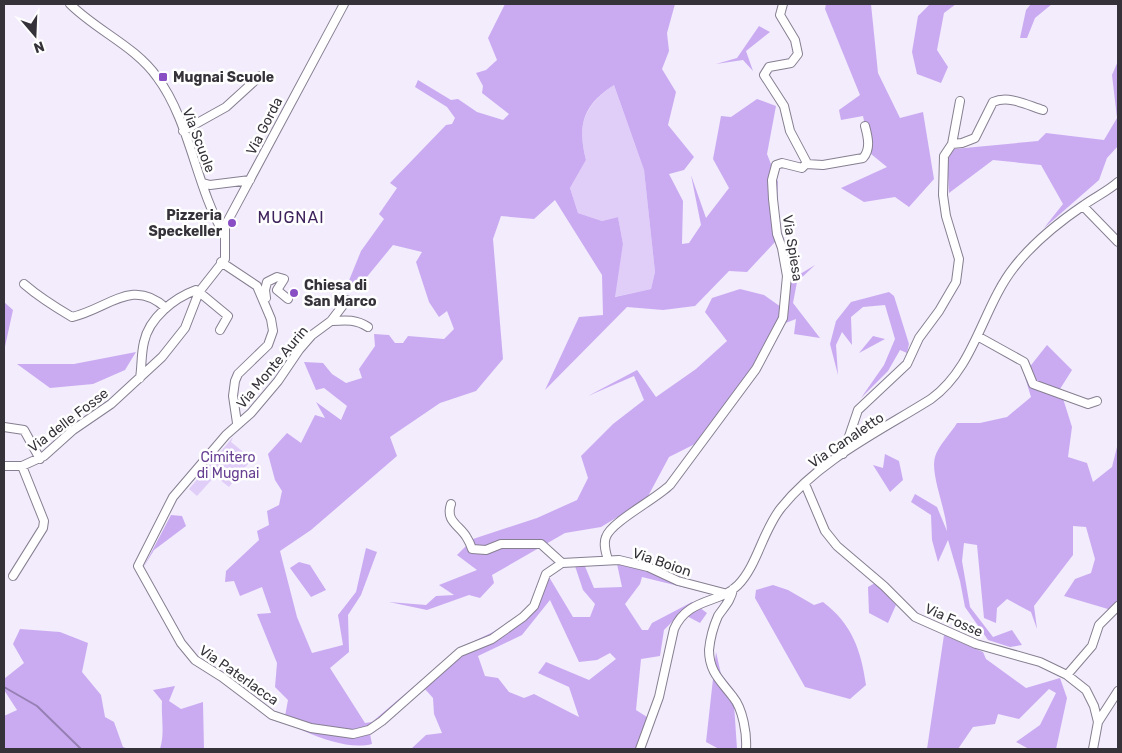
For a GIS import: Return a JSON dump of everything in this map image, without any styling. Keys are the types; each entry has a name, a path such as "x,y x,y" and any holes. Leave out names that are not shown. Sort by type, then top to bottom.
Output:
{"street":[{"name":"Via Scuole","path":"70,4 151,69 164,88 183,131 213,215 224,235"},
{"name":"Via Gorda","path":"224,235 225,226 344,4"},
{"path":"783,4 780,15 795,40 798,54 791,63 769,67 765,70 764,75 784,106 790,132 802,152 806,164 823,165 863,158 866,155 868,143 865,126"},
{"path":"183,131 226,107 260,76"},
{"path":"952,144 962,143 975,138 989,106 1001,98 1043,110"},
{"path":"843,454 858,410 908,364 919,338 940,311 956,282 960,270 959,259 946,216 943,195 944,156 952,144 960,101"},
{"name":"Via Spiesa","path":"608,560 605,544 610,529 656,498 670,485 756,369 773,340 783,318 787,276 782,248 777,234 772,199 774,170 776,165 782,163 802,168 806,164"},
{"path":"203,184 210,185 250,180"},
{"name":"Via Canaletto","path":"640,749 660,697 676,625 695,606 733,589 745,576 776,514 823,467 941,392 962,365 978,337 996,294 1016,265 1038,242 1082,206 1118,182"},
{"path":"1082,206 1118,242"},
{"path":"224,235 225,259 221,262 257,286 273,331 268,345 238,374 235,381 233,396 237,423"},
{"name":"Via delle Fosse","path":"4,466 22,466 40,459 73,430 110,404 140,378 162,357 185,328 199,292 221,262"},
{"path":"265,305 265,286 274,278 284,279 277,290 288,299"},
{"path":"24,284 43,300 58,306 72,317 132,294 147,294 166,308"},
{"path":"140,378 144,341 155,321 166,308 191,292 196,290 228,316 220,330"},
{"name":"Via Monte Aurin","path":"173,497 237,423 251,413 312,335 331,321 347,300"},
{"path":"331,321 351,319 359,321 368,327"},
{"path":"978,337 1015,355 1024,362 1034,384 1088,404 1097,401"},
{"path":"4,427 24,430 40,459"},
{"path":"13,576 43,528 44,521 22,466"},
{"name":"Via Fosse","path":"805,484 825,531 838,546 884,586 915,617 976,644 1040,662 1067,675 1086,690 1094,706 1098,722 1093,749"},
{"name":"Via Paterlacca","path":"173,497 138,566 181,643 195,660 222,677 265,710 296,724 311,728 353,734 369,730 398,709 460,652 492,639 523,617 534,606 546,574 562,563"},
{"path":"451,504 449,511 452,523 467,537 472,549 486,550 501,544 541,544 562,563"},
{"name":"Via Boion","path":"562,563 618,560 648,567 678,581 724,593"},
{"path":"733,589 731,597 718,617 709,648 709,660 714,675 734,698 738,706 746,749"},
{"path":"1067,675 1092,646 1099,625 1118,606"},
{"path":"1098,722 1118,691"}],"green space":[{"path":"614,85 644,170 655,272 651,289 614,297 623,244 618,217 602,221 578,213 570,188 586,160 582,136 585,117 595,101"},
{"name":"Cimitero di Mugnai","path":"233,437 231,442 252,459 229,487 215,476 197,496 189,489"}],"shaded area":[{"path":"505,4 675,4 667,33 669,51 662,69 676,92 668,125 694,157 684,170 669,174 683,201 682,244 689,243 701,225 691,175 706,218 729,188 713,159 721,116 731,117 757,99 776,106 767,154 778,182 775,242 747,272 729,271 695,306 663,310 627,307 545,390 579,317 603,315 602,275 555,200 534,219 501,216 493,239 503,359 476,391 440,403 390,437 397,456 311,530 280,551 297,617 312,653 343,645 338,615 356,592 366,548 377,552 361,595 348,615 349,652 330,668 365,723 372,722 458,649 493,632 519,616 531,605 549,577 573,617 590,617 595,604 583,590 575,566 584,564 594,588 622,587 617,564 642,561 711,594 642,577 640,584 625,604 642,630 648,630 652,623 692,602 707,613 700,623 681,613 664,630 660,656 641,659 636,710 647,717 637,749 411,749 426,735 442,733 434,714 433,698 424,688 370,734 372,744 358,746 342,744 308,733 276,717 249,700 285,716 288,700 275,687 277,663 257,614 271,613 262,587 240,596 234,581 225,582 226,571 259,540 257,531 269,525 267,511 279,505 282,491 275,480 268,454 287,433 301,443 315,415 325,418 316,402 341,420 347,406 324,388 316,390 304,362 323,363 332,374 346,383 362,378 359,369 375,346 374,334 389,335 395,343 403,343 408,336 444,339 454,329 447,311 439,317 429,302 416,262 422,252 393,245 357,289 348,283 361,251 384,219 379,214 397,188 390,183 446,125 452,124 455,118 447,107 415,87 418,80 451,100 458,99 477,112 503,120 509,114 482,93 483,86 476,73 486,70 497,60 488,38","holes":["614,85 644,170 655,272 651,289 615,297 623,244 618,217 602,221 578,213 570,188 586,160 582,136 585,117 595,100","550,600 579,662 597,660 610,653 616,659 589,680 546,662 538,673 569,687 579,717 534,694 524,698 509,692 498,678 485,676 478,656 522,635"]},
{"path":"826,4 871,4 878,73 900,118 923,112 934,179 909,207 895,197 864,202 841,188 887,167 871,154 863,116 841,120 839,110 860,95 825,9"},
{"path":"930,4 956,4 944,13 937,50 948,67 941,83 917,74 912,52 918,16"},
{"path":"1031,4 1052,4 1035,18 1027,38 1020,38 1026,10"},
{"path":"759,26 770,32 746,51 753,71 743,60 716,64 737,58"},
{"path":"1118,61 1118,146 1107,158 1099,180 1044,228 1063,204 1041,165 993,160 949,193 947,158 954,149 1038,141 1046,133 1104,140 1117,118 1112,75"},
{"path":"815,265 797,282 793,303 820,338 794,334 796,319 775,327 745,379 697,443 669,457 646,500 601,527 565,533 492,575 494,583 480,598 469,595 427,610 389,602 426,605 436,596 454,595 439,585 477,570 457,555 473,539 537,518 577,500 588,478 581,456 613,424 644,400 634,376 588,396 637,370 656,397 696,369 727,341 705,312 712,298 740,289 764,295 781,307 792,279"},
{"path":"889,292 894,296 909,344 907,353 900,350 888,371 861,398 884,365 895,339 885,305 863,307 851,317 852,345 842,332 836,345 838,375 830,344 836,321 851,302"},
{"path":"4,302 13,310 4,351"},
{"path":"873,336 885,339 859,353"},
{"path":"1047,345 1072,370 1060,389 1072,427 1068,457 1087,463 1093,482 1112,467 1118,443 1118,612 1064,596 1075,579 1091,573 1095,559 1086,527 1073,526 1073,555 1034,606 1037,629 1031,612 1007,599 997,608 996,623 984,618 977,545 964,543 962,561 970,607 993,637 1012,630 1022,645 1010,647 988,640 965,607 960,581 948,540 938,562 932,540 931,515 911,502 915,494 937,507 947,531 934,464 939,448 957,423 980,423 1007,417 1031,397 1024,374"},
{"path":"136,352 125,370 93,384 50,388 17,364 74,364"},
{"path":"885,454 899,461 903,480 890,492 873,465 883,468"},
{"path":"171,515 182,516 186,526 154,550 143,568"},
{"path":"299,562 310,565 326,590 311,597 290,568"},
{"path":"875,583 896,605 888,623 869,613 868,587"},
{"path":"773,585 788,590 814,605 823,602 833,610 848,629 858,649 866,685 850,699 805,687 755,598 756,590"},
{"path":"20,629 60,632 88,643 82,672 101,695 105,717 114,722 123,747 128,749 4,749 4,716 17,710 4,690 4,679 24,663 13,644"},
{"path":"944,635 983,652 986,659 1026,688 1060,678 1067,698 1056,749 1029,749 1016,742 1040,725 1056,693 1049,689 1019,719 998,714 995,724 973,727 958,749 927,749"},
{"path":"716,652 721,674 733,689 737,749 719,749 706,742"},
{"path":"175,686 169,701 181,709 203,702 204,749 160,749 163,731 162,701 153,690"}],"waterway":[{"path":"4,687 37,706 81,749"}],"place":[{"name":"Mugnai Scuole","path":"163,77"},
{"name":"Pizzeria Speckeller","path":"232,223"},
{"name":"Chiesa di San Marco","path":"294,293"}],"district":[{"name":"MUGNAI","path":"291,217"}]}
